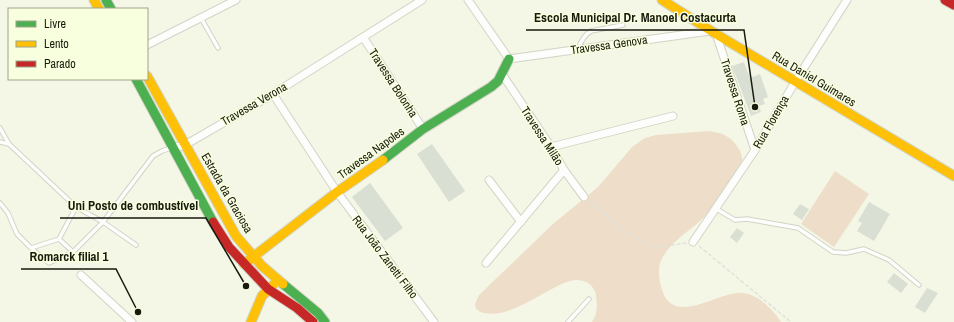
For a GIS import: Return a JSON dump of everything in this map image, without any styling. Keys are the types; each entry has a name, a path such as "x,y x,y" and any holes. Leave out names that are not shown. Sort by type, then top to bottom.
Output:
{"main road":[{"name":"Rua Daniel Guimares","path":"662,0 713,33 954,176"},
{"path":"945,0 954,4"},
{"name":"Travessa Napoles","path":"244,264 337,192 395,152 423,129 491,87 498,81 509,59"},
{"name":"Estrada da Graciosa","path":"148,78 236,236 253,256 278,280 318,313 325,322"},
{"path":"137,80 172,148 228,247 268,289 297,308 313,322"},
{"path":"251,322 262,296 278,280"}],"street":[{"path":"148,44 236,0"},
{"name":"Travessa Verona","path":"172,148 185,145 273,94 422,0"},
{"path":"468,0 509,59"},
{"name":"Rua Florença","path":"693,242 755,150 795,82 847,0"},
{"name":"Travessa Genova","path":"509,59 713,33"},
{"name":"Travessa Roma","path":"713,33 755,150"},
{"name":"Travessa Bolonha","path":"363,37 423,129"},
{"name":"Travessa Milão","path":"502,74 551,147 564,170 584,197"},
{"name":"Rua João Zanetti Filho","path":"273,94 337,192 434,322"},
{"path":"551,147 673,116"},
{"path":"486,263 522,222 564,170"},
{"path":"489,180 522,222"},
{"path":"80,275 132,322"}],"lane":[{"path":"201,18 218,48"},
{"path":"577,50 585,35 591,31 623,25"},
{"path":"0,128 9,144 76,207 103,222 136,245"},
{"path":"0,142 9,144"},
{"name":"Travessa Verona","path":"73,252 103,222 153,156 172,148"},
{"path":"0,203 8,213 17,234 30,248 49,263 73,252 59,239"},
{"path":"30,248 59,239 76,207"},
{"path":"715,208 735,220 747,219 798,228 833,252 846,253 864,249 889,260 919,285"},
{"path":"568,322 589,299"}],"path":[{"path":"584,197 621,228 653,248 693,242 790,322"}],"shaded area":[{"path":"709,131 725,135 734,142 742,155 741,169 716,203 700,221 674,243 663,257 659,272 664,295 670,303 687,307 728,295 744,293 756,298 768,306 781,322 592,322 597,309 596,295 589,283 581,280 567,282 527,303 505,312 494,314 484,313 476,309 475,304 479,295 553,224 598,187 632,147 645,138 656,135"},
{"path":"835,171 869,194 834,247 801,224"}],"building":[{"path":"744,62 750,78 760,74 768,97 763,99 765,104 759,106 761,112 751,116 732,66"},
{"path":"432,144 465,191 449,202 417,154"},
{"path":"370,183 403,228 385,241 352,197"},
{"path":"869,202 890,214 874,241 857,231 862,223 858,221"},
{"path":"800,204 809,209 802,220 793,214"},
{"path":"737,228 744,233 737,243 730,237"},
{"path":"894,273 908,284 901,293 887,282"},
{"path":"927,288 938,293 925,313 915,307"}],"traffic: fast":[{"path":"106,0 110,8"},
{"path":"383,160 423,129 491,87 498,81 509,59"},
{"path":"137,80 213,222"},
{"path":"283,284 318,313 325,322"}],"traffic: slow":[{"path":"94,0 98,8"},
{"path":"662,0 716,34 954,176"},
{"path":"148,78 236,236 262,266 283,284"},
{"path":"244,264 337,192 383,160"},
{"path":"251,322 262,296 273,285"}],"traffic: jam":[{"path":"945,0 954,5"},
{"path":"213,222 229,247 268,289 297,308 313,322"}],"place":[{"name":"Escola Municipal Dr. Manoel Costacurta","path":"755,107"},
{"name":"Uni Posto de combustível","path":"246,286"},
{"name":"Romarck filial 1","path":"138,312"}]}
